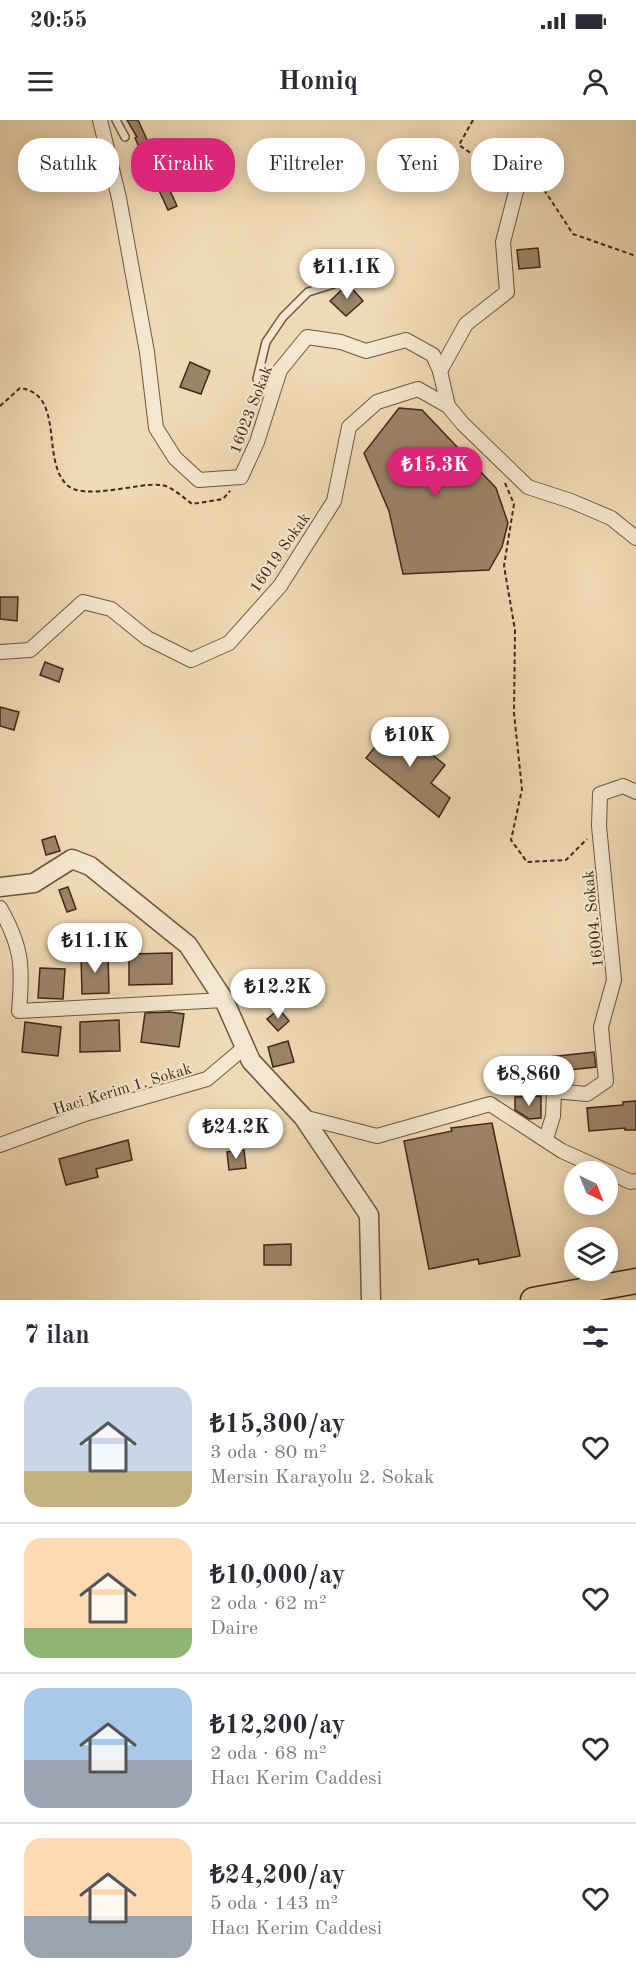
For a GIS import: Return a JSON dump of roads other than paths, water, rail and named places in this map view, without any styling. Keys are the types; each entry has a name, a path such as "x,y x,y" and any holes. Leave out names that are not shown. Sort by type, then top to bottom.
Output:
{"highway":[{"path":"533,1300 636,1281"}],"street":[{"name":"16023 Sokak","path":"100,120 119,198 147,352 156,428 175,458 199,480 241,477 257,442 280,370 307,337 341,342 366,351 406,340 433,355 440,371 448,405"},
{"path":"440,371 466,324 507,292 503,242 516,192"},
{"name":"16019 Sokak","path":"0,652 30,650 83,602 111,609 147,638 191,660 229,643 279,586 334,501 349,427 377,402 418,389 448,405"},
{"path":"448,405 463,424 528,487 571,501 611,518 636,538"},
{"name":"16004. Sokak","path":"546,1139 553,1116 554,1091 587,1094 606,1081 601,1027 614,980 599,826 600,794 623,786 636,792"},
{"path":"0,887 34,883 72,859 90,866 188,945 224,1000 251,1061 303,1117 369,1215 371,1300"},
{"path":"0,908 15,935 22,975 19,1011 224,1000"},
{"name":"Haci Kerim 1. Sokak","path":"0,1145 85,1114 207,1079 245,1047"},
{"path":"303,1117 377,1136 490,1104 562,1151 631,1182 636,1181"}],"lane":[{"path":"116,120 125,137"},
{"path":"273,393 266,392 257,379 266,342 283,318 308,292 334,284"}]}
